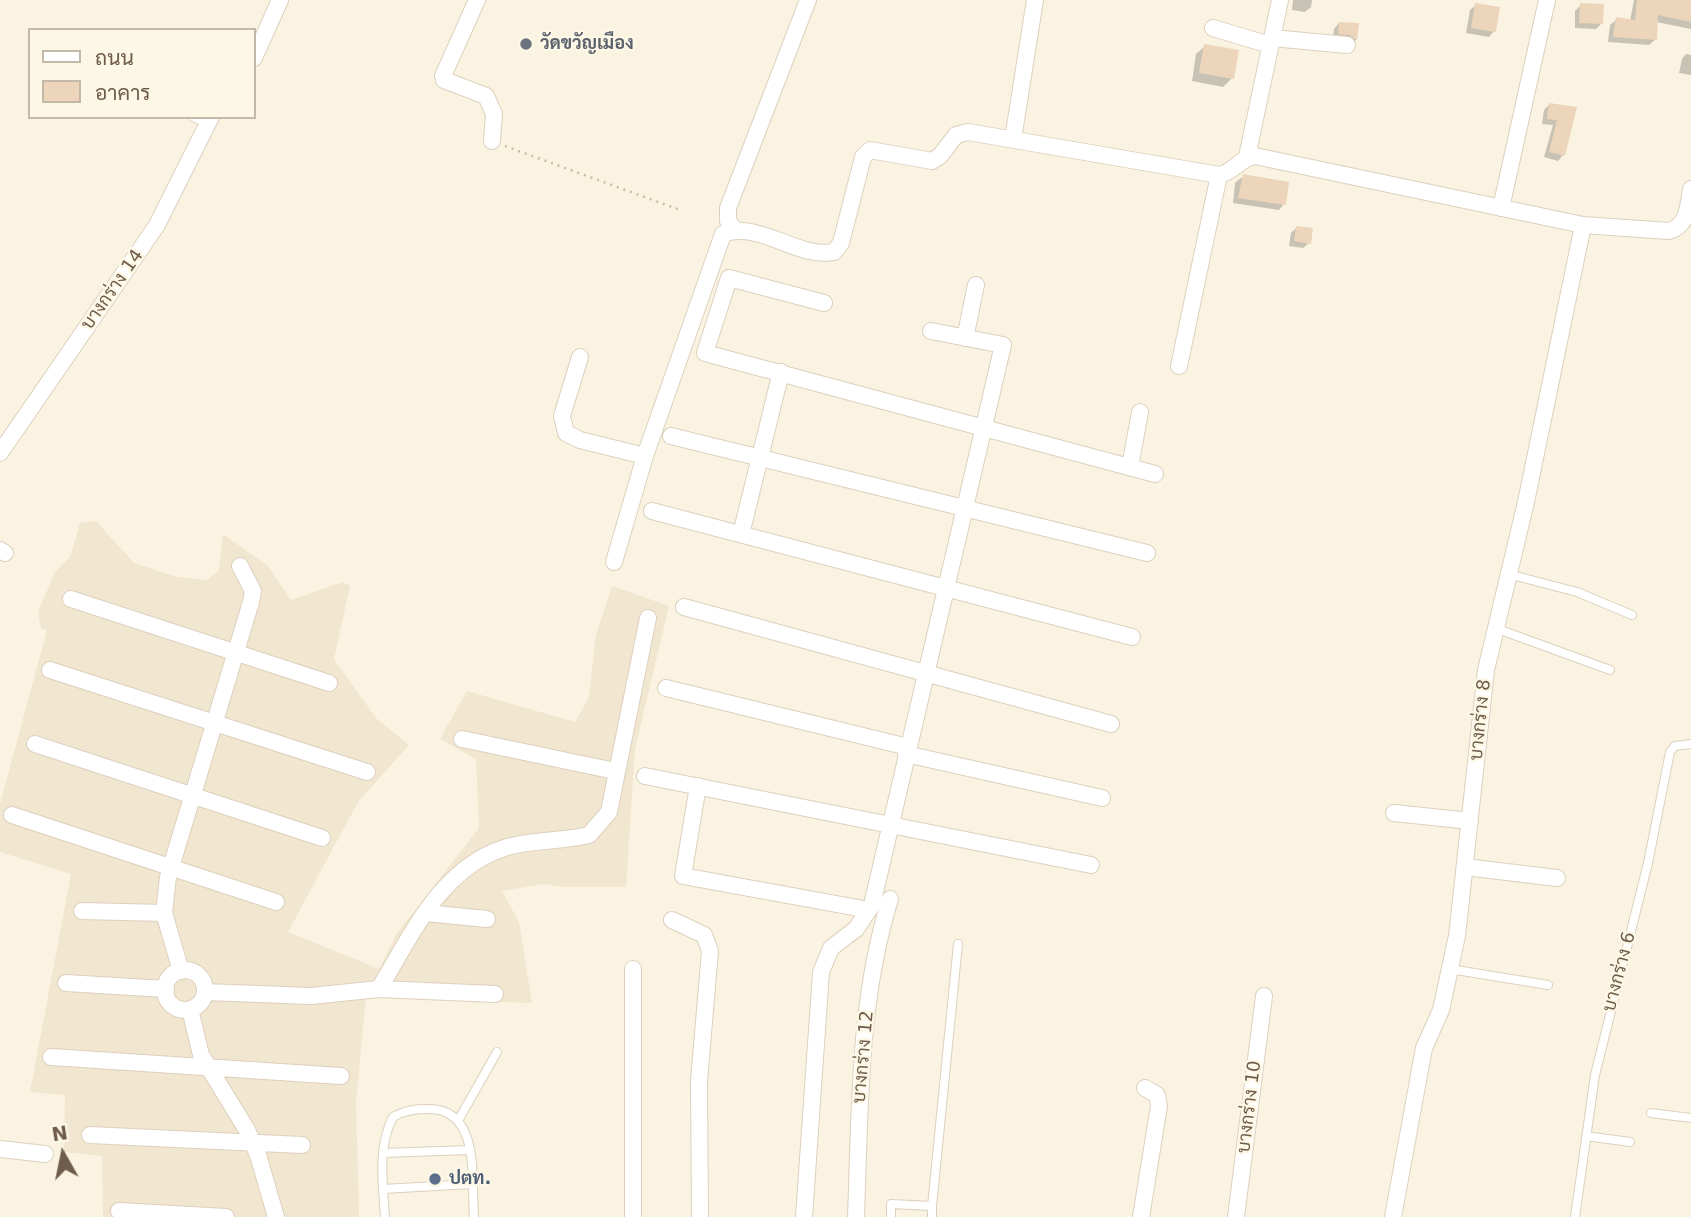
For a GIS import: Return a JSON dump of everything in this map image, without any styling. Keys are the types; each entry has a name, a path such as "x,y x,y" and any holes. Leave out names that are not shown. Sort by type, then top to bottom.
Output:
{"street":[{"path":"256,54 280,0"},
{"path":"477,0 443,76 444,80 452,84 486,96 494,114 492,141"},
{"path":"735,230 729,221 728,208 808,0"},
{"path":"1013,139 1035,0"},
{"path":"1247,157 1280,0"},
{"path":"1501,208 1547,0"},
{"path":"1213,28 1271,41 1347,45"},
{"name":"บางกร่าง 14","path":"0,453 157,225 204,119"},
{"path":"614,562 645,456 723,234 735,230 805,250 824,254 834,252 841,243 863,157 870,150 932,161 956,135 968,132 1219,175 1229,173 1247,157 1255,156 1583,225 1675,230 1687,215 1691,189"},
{"path":"1179,366 1219,175"},
{"name":"บางกร่าง 8","path":"1393,1217 1424,1048 1441,1010 1451,969 1486,670 1526,502 1583,225"},
{"path":"824,303 729,278 705,353 1155,474"},
{"path":"965,338 976,285"},
{"path":"804,1217 821,972 831,948 856,929 869,910 1003,345 931,331"},
{"path":"580,357 562,416 566,433 645,456"},
{"path":"741,534 781,372"},
{"path":"1130,467 1140,412"},
{"path":"671,436 1147,553"},
{"path":"652,511 1132,637"},
{"path":"181,971 164,913 171,866 253,591 240,566"},
{"path":"71,599 329,683"},
{"path":"684,607 1111,724"},
{"path":"379,989 425,913 462,870 476,860 520,844 563,841 589,835 609,812 615,771 648,618"},
{"path":"50,670 367,772"},
{"path":"666,688 907,751 1102,798"},
{"path":"462,739 615,771"},
{"path":"35,744 322,838"},
{"path":"645,776 1091,865"},
{"path":"698,786 683,876 869,910"},
{"path":"1394,813 1470,821"},
{"path":"12,815 276,902"},
{"path":"1465,867 1557,878"},
{"name":"บางกร่าง 12","path":"856,1217 859,1086 872,979 890,899"},
{"path":"82,911 164,913"},
{"path":"425,913 487,919"},
{"path":"672,920 704,935 710,951 699,1081 700,1217"},
{"path":"633,969 633,1217"},
{"path":"181,971 195,973 201,978 205,992 203,1000 190,1009 176,1007 166,996 166,989 173,974 181,971"},
{"path":"66,983 166,989"},
{"path":"205,992 311,996 379,989 495,994"},
{"name":"บางกร่าง 10","path":"1236,1217 1264,996"},
{"path":"190,1009 196,1041 252,1143 276,1217"},
{"path":"51,1057 341,1076"},
{"path":"1141,1217 1160,1106 1157,1095 1145,1088"},
{"path":"90,1135 302,1145"},
{"path":"0,1149 45,1154"},
{"path":"119,1211 226,1217"}],"lane":[{"path":"1508,573 1577,592 1632,615"},
{"path":"1495,628 1610,670"},
{"name":"บางกร่าง 6","path":"1575,1217 1595,1075 1648,863 1670,752 1675,746 1691,744"},
{"path":"932,1217 958,943"},
{"path":"1451,969 1548,985"},
{"path":"459,1119 498,1052"},
{"path":"385,1217 383,1153 388,1127 393,1117 401,1112 436,1109 459,1119 469,1140 474,1217"},
{"path":"1651,1113 1691,1118"},
{"path":"1586,1136 1630,1142"},
{"path":"383,1153 469,1150"},
{"path":"383,1189 472,1184"},
{"path":"891,1217 891,1204 932,1206"}],"path":[{"path":"492,141 680,210"}],"shaded area":[{"path":"96,521 134,563 177,577 207,580 219,570 223,534 268,566 291,600 343,582 350,586 334,659 376,718 409,745 358,802 288,932 379,969 397,933 479,828 476,759 440,739 467,691 575,722 589,697 596,635 612,586 669,606 635,749 626,887 562,887 544,884 502,891 519,922 532,1003 366,997 356,1102 359,1217 103,1217 102,1156 64,1152 65,1095 30,1092 71,874 0,852 0,804 47,630 41,628 38,612 55,572 70,557 80,523"}],"building":[{"path":"1637,0 1691,0 1691,22 1658,15 1657,40 1613,37 1616,17 1635,20"},
{"path":"1475,3 1500,7 1496,32 1471,28"},
{"path":"1580,3 1604,4 1603,24 1579,23"},
{"path":"1339,22 1359,23 1357,40 1349,35 1338,34"},
{"path":"1204,44 1239,50 1234,79 1199,73"},
{"path":"1549,103 1577,107 1565,156 1549,152 1557,120 1547,119"},
{"path":"1243,174 1289,182 1286,205 1238,198"},
{"path":"1296,226 1313,228 1311,244 1294,241"}],"place":[{"name":"วัดขวัญเมือง","path":"526,44"},
{"name":"ปตท.","path":"435,1179"}]}
